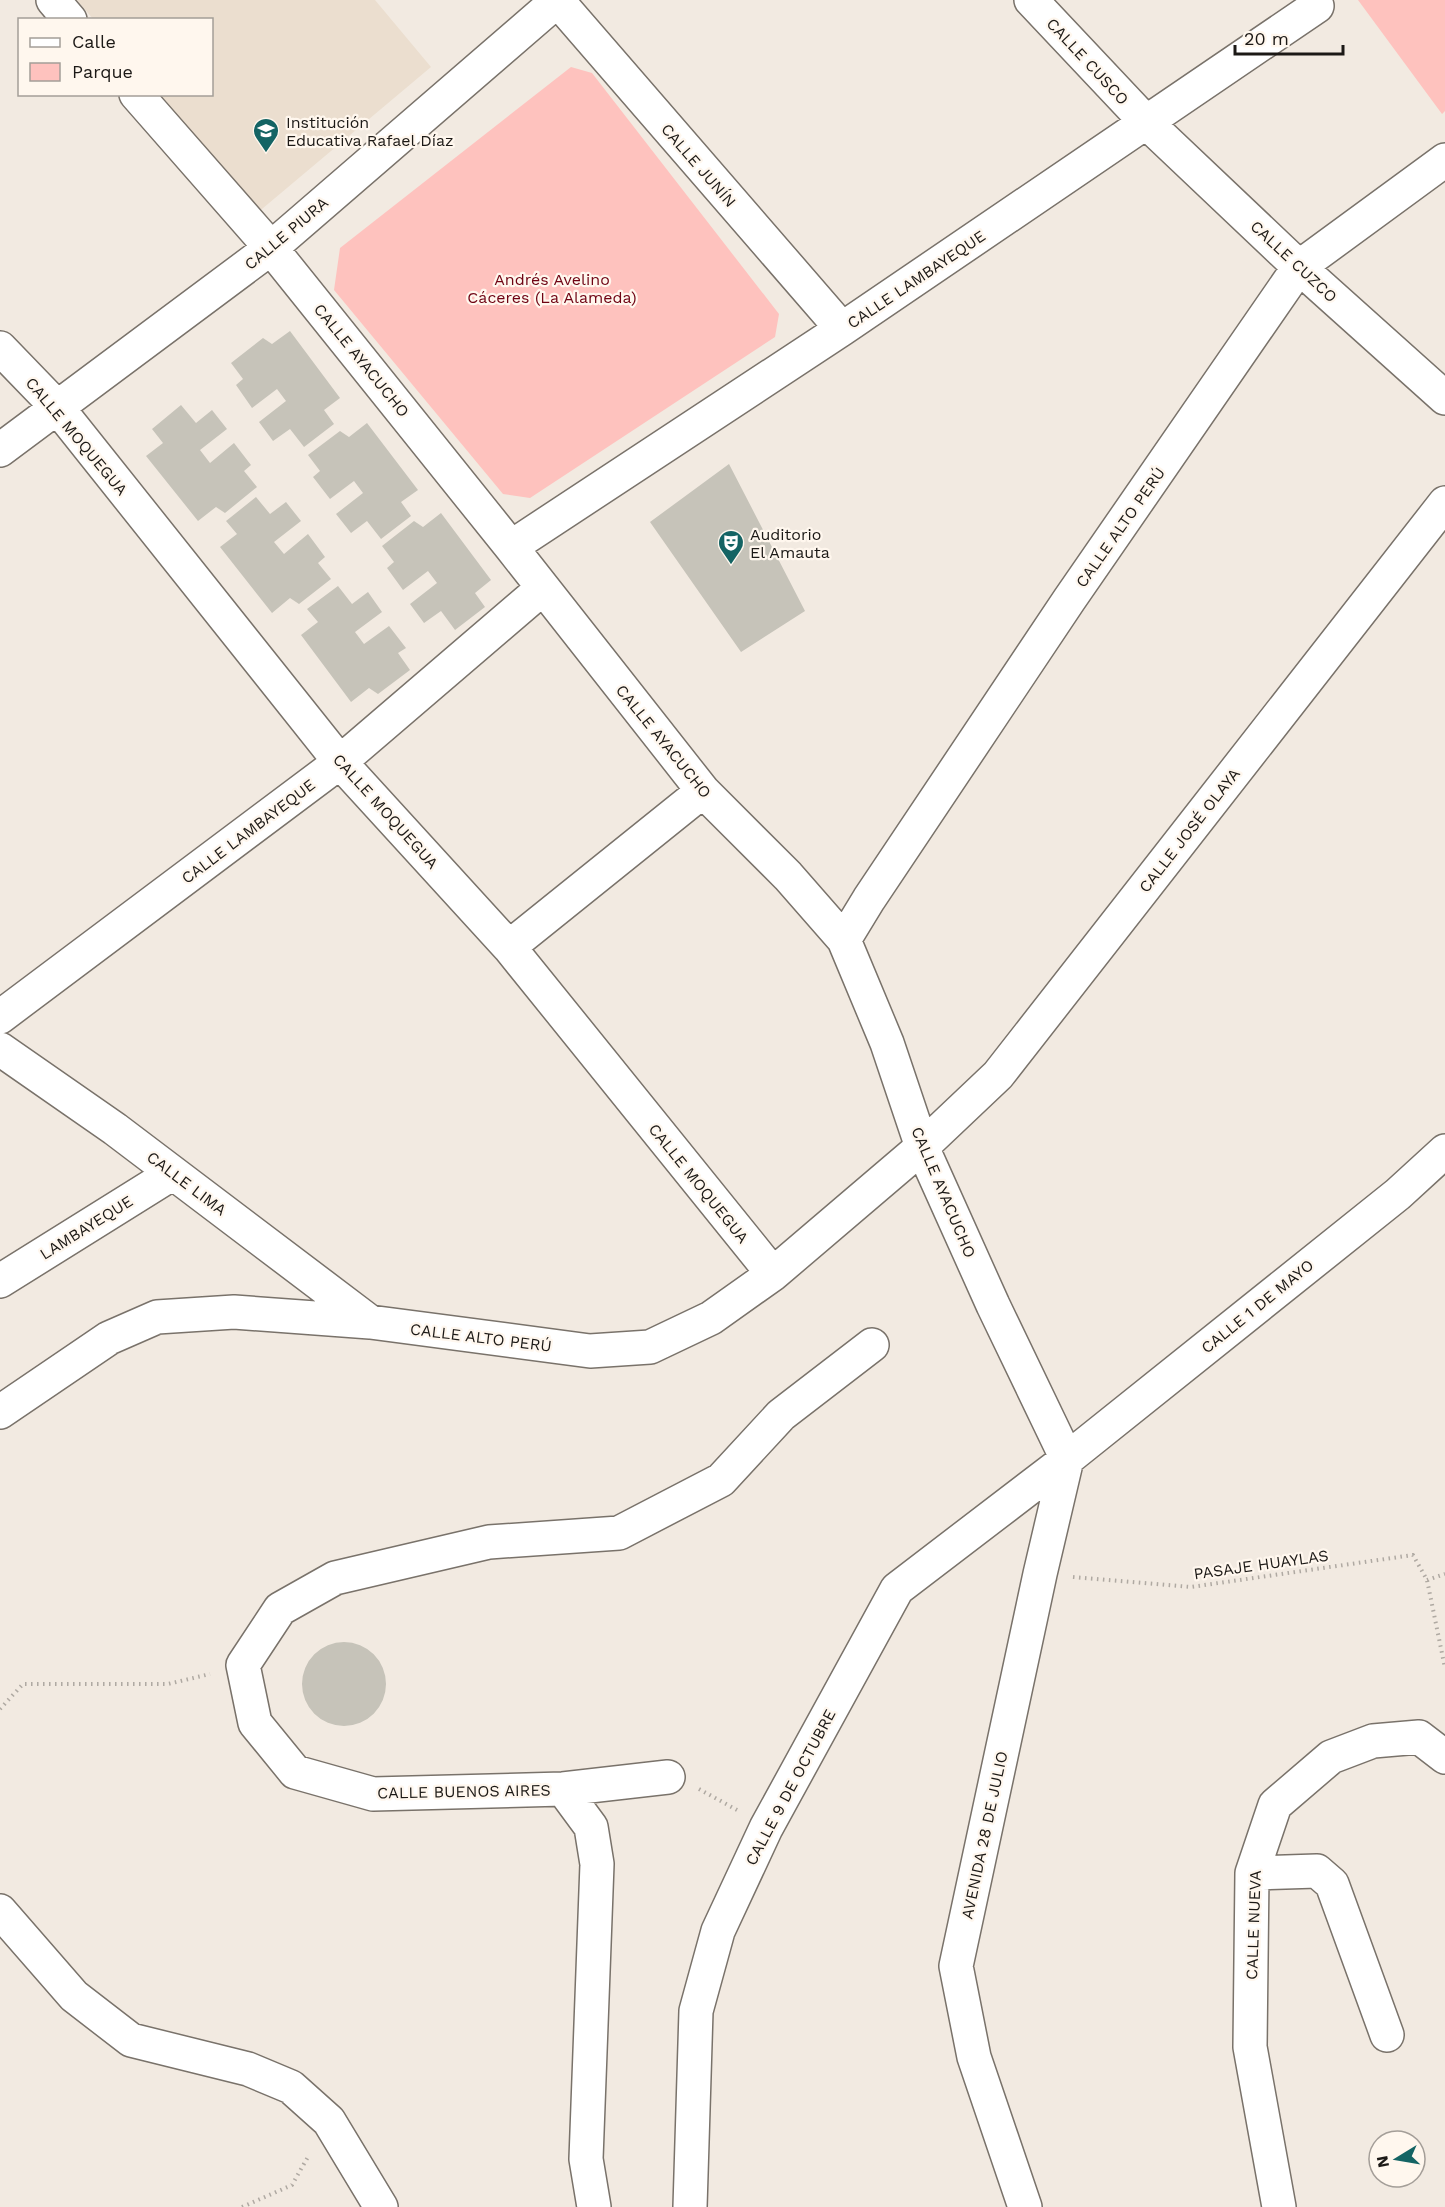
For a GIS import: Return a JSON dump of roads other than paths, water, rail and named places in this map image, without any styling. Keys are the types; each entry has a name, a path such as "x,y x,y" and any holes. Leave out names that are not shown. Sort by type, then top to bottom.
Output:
{"street":[{"path":"53,0 68,18"},
{"name":"CALLE PIURA","path":"0,450 271,248 558,0"},
{"name":"CALLE JUNÍN","path":"558,0 842,329"},
{"name":"CALLE CUSCO","path":"1031,0 1146,122"},
{"name":"CALLE LAMBAYEQUE","path":"512,548 842,329 1317,6"},
{"name":"CALLE AYACUCHO","path":"138,96 271,248 512,548 703,791 788,876 844,940 887,1043 922,1147 993,1305 1067,1459"},
{"name":"CALLE CUZCO","path":"1146,122 1299,267 1445,398"},
{"name":"CALLE ALTO PERÚ","path":"844,940 869,899 1063,610 1299,267 1445,159"},
{"name":"CALLE MOQUEGUA","path":"0,348 57,407 340,762 509,947 773,1274"},
{"name":"CALLE JOSÉ OLAYA","path":"922,1147 998,1075 1445,503"},
{"name":"CALLE LAMBAYEQUE","path":"0,1017 340,762 543,588"},
{"path":"509,947 703,791"},
{"name":"CALLE LIMA","path":"0,1049 115,1129 370,1322"},
{"name":"CALLE ALTO PERÚ","path":"0,1413 109,1338 157,1317 234,1312 370,1322 590,1351 650,1347 711,1318 773,1274 922,1147"},
{"name":"CALLE 1 DE MAYO","path":"1067,1459 1398,1194 1445,1151"},
{"name":"LAMBAYEQUE","path":"0,1281 173,1173"},
{"name":"CALLE BUENOS AIRES","path":"594,2207 586,2159 597,1864 591,1827 563,1789 373,1794 295,1772 255,1723 243,1665 279,1609 335,1578 489,1542 619,1533 721,1480 781,1415 872,1345"},
{"name":"AVENIDA 28 DE JULIO","path":"1025,2207 974,2057 956,1966 1067,1459"},
{"name":"CALLE 9 DE OCTUBRE","path":"690,2207 696,2011 718,1931 766,1828 897,1588 1067,1459"},
{"name":"CALLE NUEVA","path":"1279,2207 1250,2047 1252,1873 1275,1805 1330,1757 1373,1741 1419,1737 1445,1756"},
{"path":"563,1789 668,1777"},
{"path":"1252,1873 1317,1871 1332,1884 1387,2035"},
{"path":"0,1911 74,1996 131,2040 248,2069 291,2087 329,2121 381,2207"}],"place":[{"name":"Institución Educativa Rafael Díaz","path":"266,154"},
{"name":"Auditorio El Amauta","path":"731,566"}],"park label":[{"name":"Andrés Avelino Cáceres (La Alameda)","path":"552,288"}]}
